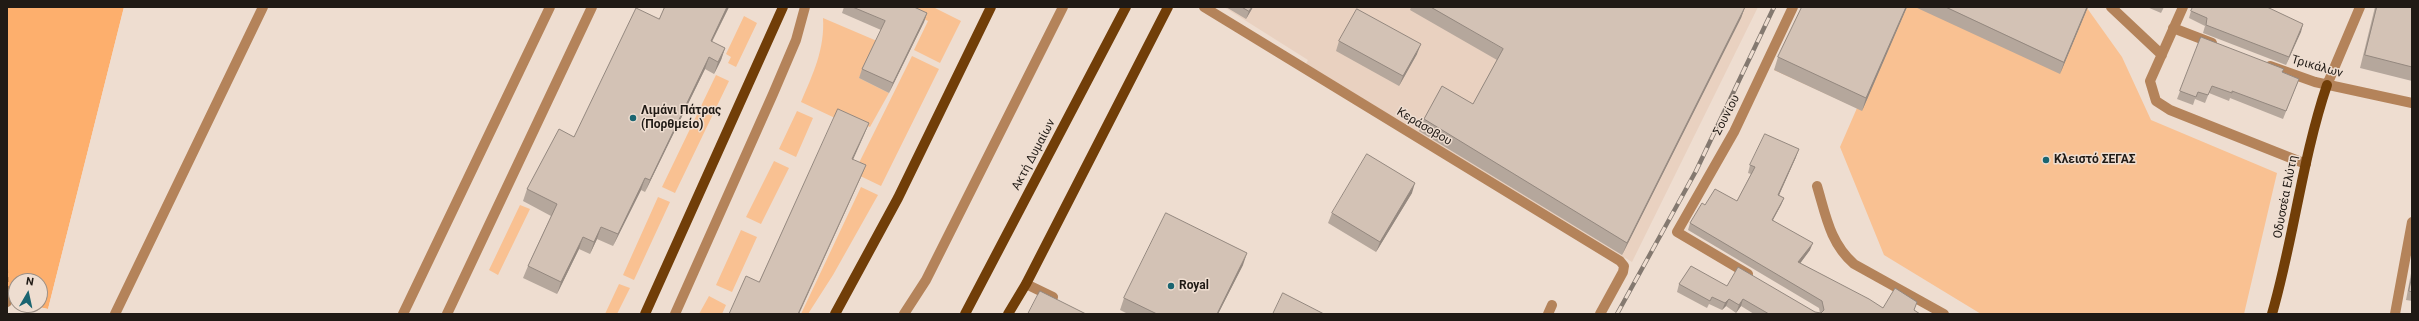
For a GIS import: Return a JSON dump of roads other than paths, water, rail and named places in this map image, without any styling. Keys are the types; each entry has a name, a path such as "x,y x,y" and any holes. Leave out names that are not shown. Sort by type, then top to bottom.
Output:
{"main road":[{"path":"645,314 783,7"},
{"path":"835,314 898,198 991,7"},
{"name":"Ακτή Δυμαίων","path":"965,314 1126,7"},
{"path":"1008,314 1026,284 1168,7"},
{"name":"Οδυσσέα Ελύτη","path":"2272,314 2289,248 2306,164 2327,85"}],"street":[{"path":"115,314 263,7"},
{"path":"403,314 550,7"},
{"path":"447,314 592,7"},
{"path":"675,314 782,74 796,40 805,7"},
{"path":"904,314 926,280 1063,7"},
{"name":"Κεράσοβου","path":"1204,7 1620,261 1624,266 1623,272 1600,314"},
{"name":"Σουνίου","path":"1756,279 1677,232 1734,132 1793,7"},
{"path":"2111,7 2162,54"},
{"path":"2183,7 2150,81 2156,101 2161,105 2306,164"},
{"path":"2327,85 2360,7"},
{"path":"2173,28 2223,47"},
{"name":"Τρικάλων","path":"2258,61 2327,85 2412,103"},
{"path":"1817,186 1832,238 1843,254 1854,264 1944,314"},
{"path":"2395,314 2412,222"},
{"path":"1026,284 1065,304"}],"railway":[{"path":"1617,314 1696,171 1774,7"}],"place":[{"name":"Λιμάνι Πάτρας (Πορθμείο)","path":"633,118"},
{"name":"Κλειστό ΣΕΓΑΣ","path":"2046,160"},
{"name":"Royal","path":"1171,286"}]}
